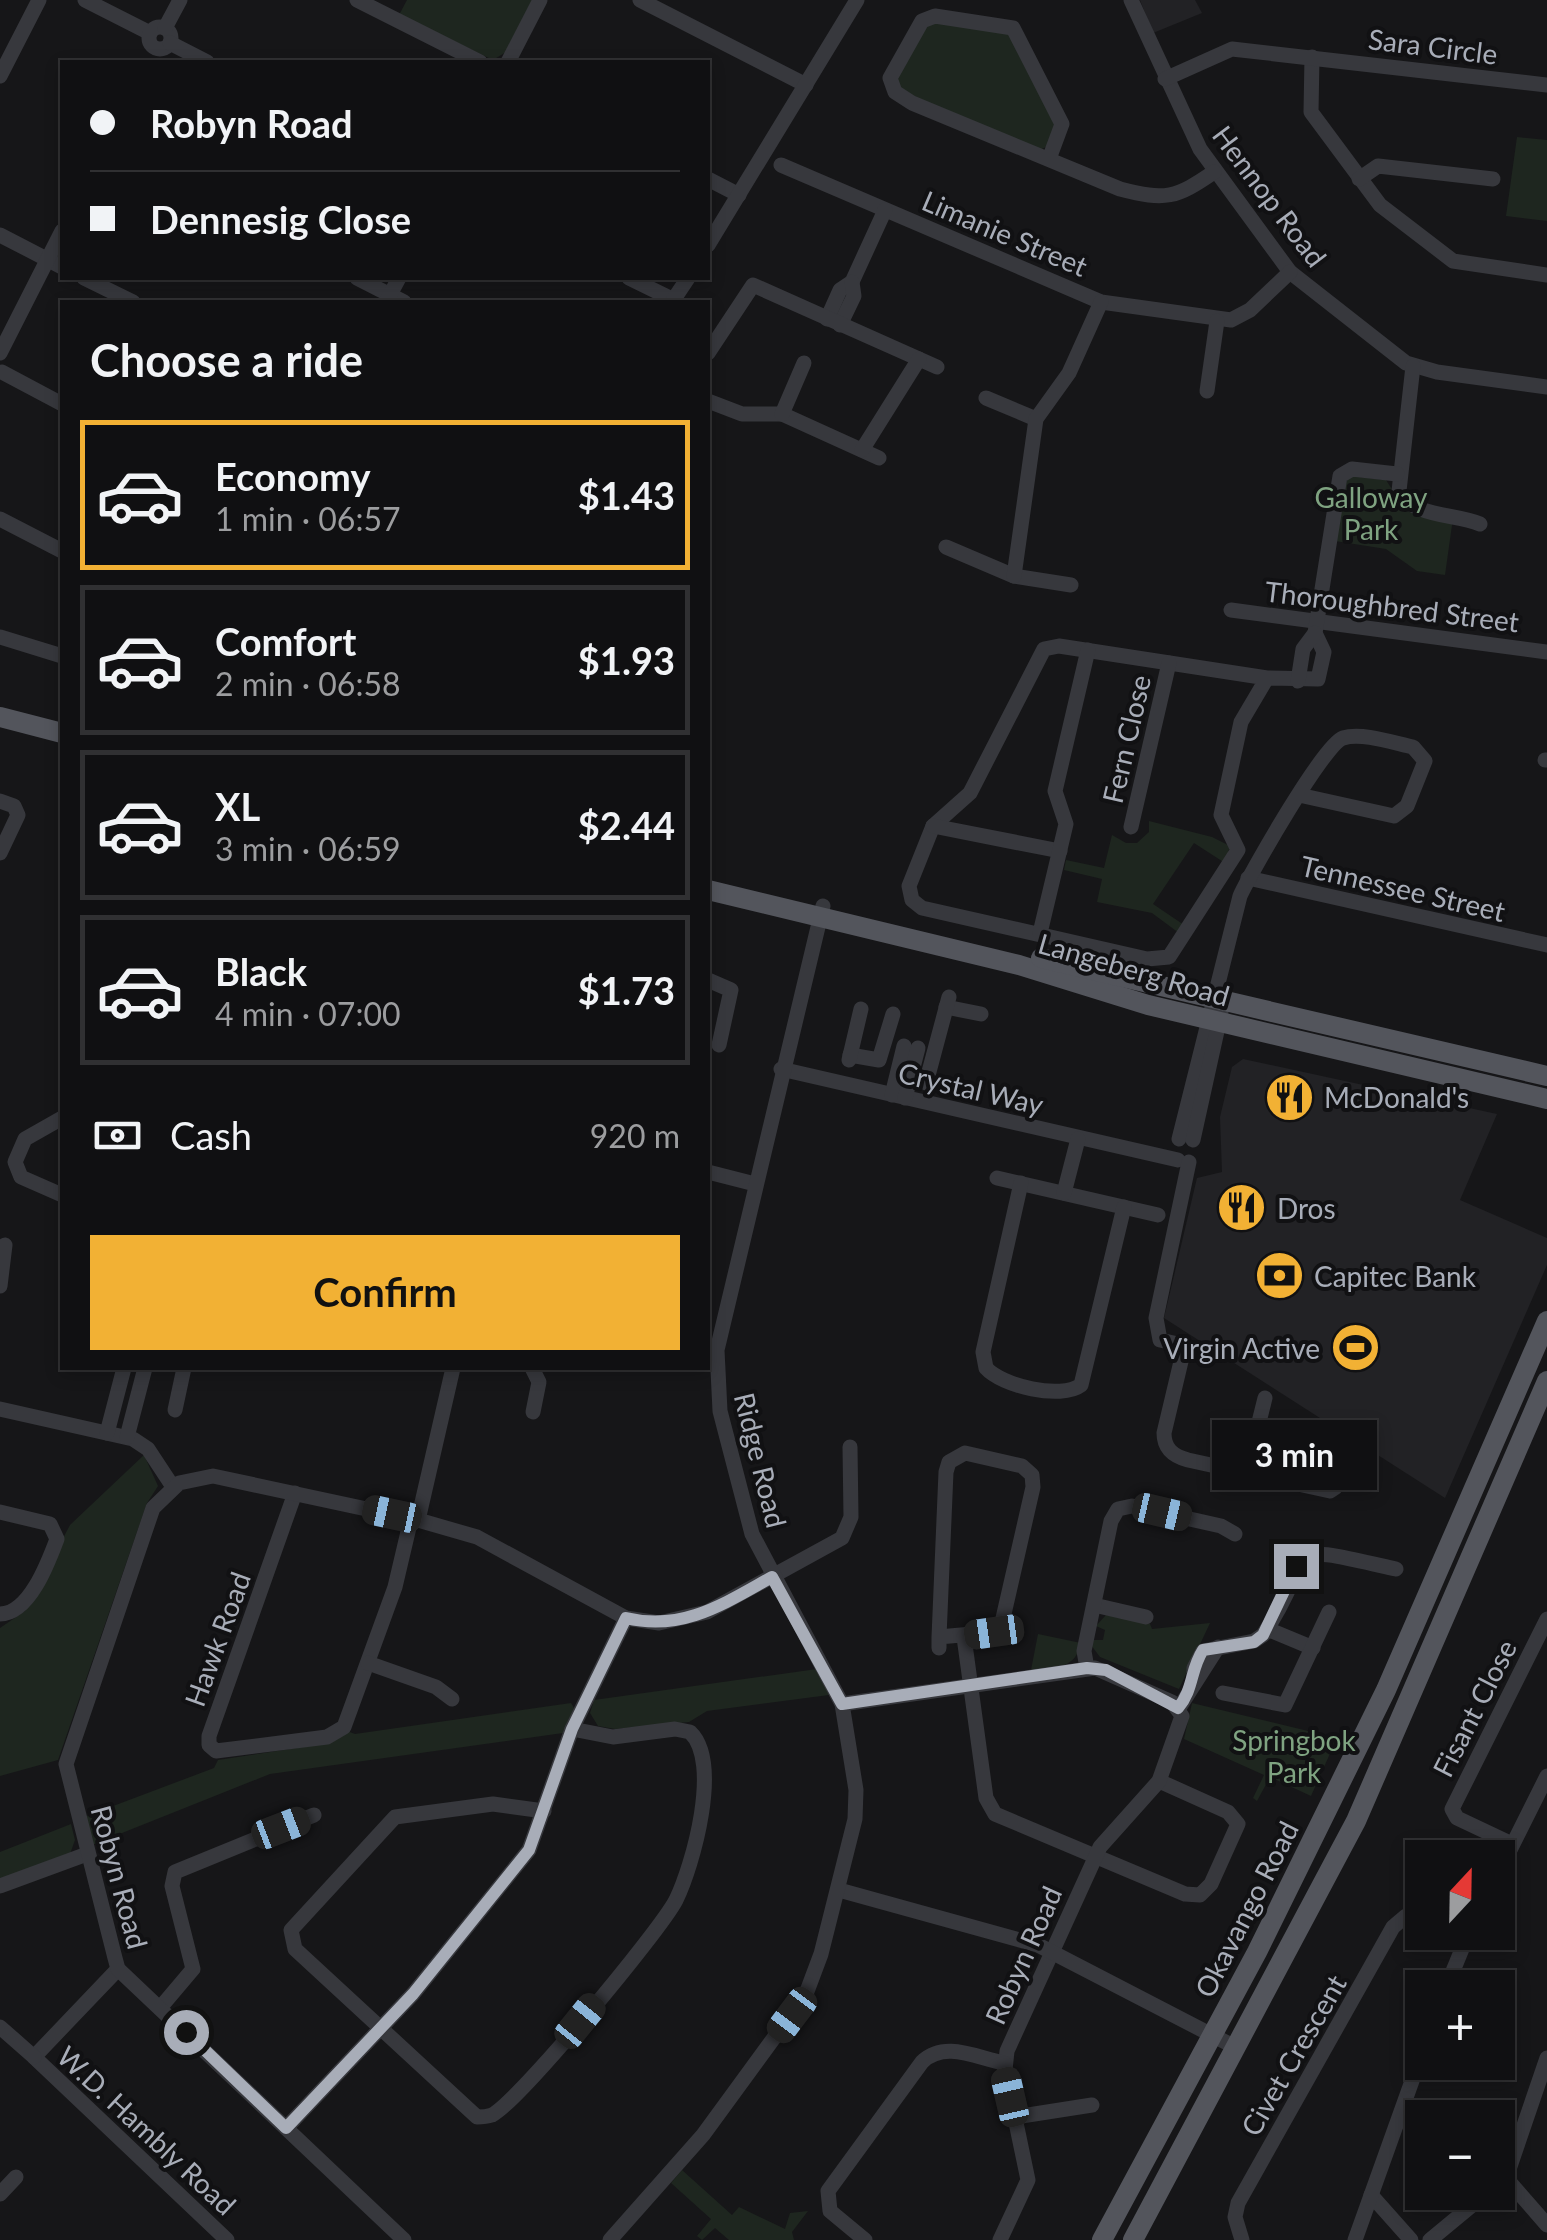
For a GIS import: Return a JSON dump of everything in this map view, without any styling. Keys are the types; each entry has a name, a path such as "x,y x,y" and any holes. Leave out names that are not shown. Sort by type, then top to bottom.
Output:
{"main road":[{"path":"0,717 60,732"},
{"path":"0,730 60,745"},
{"name":"Langeberg Road","path":"710,881 1019,965 1122,998 1547,1099"},
{"name":"Langeberg Road","path":"710,890 822,911 1218,998 1547,1076"},
{"name":"Okavango Road","path":"1102,2240 1212,2034 1386,1690 1547,1321"},
{"name":"Okavango Road","path":"1133,2240 1356,1821 1547,1381"}],"street":[{"path":"0,76 39,0"},
{"path":"84,0 158,43 203,60"},
{"path":"158,43 180,0"},
{"path":"357,0 476,60"},
{"path":"509,60 540,0"},
{"path":"640,0 806,85"},
{"path":"710,242 857,0"},
{"name":"Hennop Road","path":"1132,0 1165,79 1214,172 1290,272 1380,347 1413,366 1547,388"},
{"path":"1049,159 1062,124 1013,28 935,16 922,21 891,72 895,92 1049,159 1120,188 1159,197 1182,194 1214,172"},
{"name":"Sara Circle","path":"1165,79 1232,49 1547,85"},
{"path":"1312,57 1311,112 1380,205 1450,259 1547,275"},
{"name":"Limanie Street","path":"781,165 1101,302 1217,320"},
{"path":"1360,179 1378,166 1493,180"},
{"path":"710,180 739,195"},
{"path":"834,322 840,290 852,282 885,210"},
{"path":"0,235 55,263 0,353"},
{"path":"1207,391 1217,320 1236,318 1250,310 1290,272"},
{"path":"88,280 129,300"},
{"path":"359,280 393,300"},
{"path":"633,280 671,300"},
{"path":"710,351 751,285 937,367"},
{"path":"1014,576 1036,418 1069,372 1101,302"},
{"path":"862,450 918,359"},
{"path":"782,414 804,363"},
{"path":"1413,366 1397,474 1399,491 1409,504 1480,524"},
{"path":"1,370 60,403"},
{"path":"986,398 1036,418"},
{"path":"710,402 742,414 782,414 879,458"},
{"path":"1298,681 1303,649 1316,628 1340,476 1352,469 1397,474"},
{"path":"0,519 60,549"},
{"path":"946,547 1014,576 1071,584"},
{"name":"Thoroughbred Street","path":"1231,610 1316,628 1547,652"},
{"path":"1267,678 1241,722 1221,816 1238,850 1171,955 1148,958 916,904 909,886 933,826 970,793 1038,654 1051,646 1267,678 1314,681 1322,671 1324,652 1316,628"},
{"path":"0,638 60,655"},
{"path":"1040,934 1066,824 1055,791 1088,650"},
{"name":"Fern Close","path":"1131,826 1169,662"},
{"path":"1299,796 1394,816 1406,806 1425,761 1413,746 1343,738 1329,747 1248,878 1222,957 1218,998 1183,1156 1156,1318 1160,1340 1178,1344 1183,1354 1164,1442 1176,1457 1333,1490 1347,1444"},
{"path":"0,801 14,806 18,818 0,853"},
{"path":"933,826 1060,851"},
{"name":"Tennessee Street","path":"1248,878 1547,944"},
{"name":"Ridge Road","path":"610,2240 703,2135 799,2004 817,1968 839,1890 856,1800 842,1704 752,1534 716,1386 717,1350 822,911"},
{"path":"710,981 731,990 719,1045"},
{"path":"898,1096 904,1075 948,1002 980,1014"},
{"path":"861,1009 849,1057 879,1060 892,1014"},
{"path":"886,1042 919,1048"},
{"path":"919,1048 926,1083"},
{"name":"Crystal Way","path":"782,1069 1078,1139 1183,1156"},
{"path":"60,1119 33,1132 16,1162 21,1178 60,1194"},
{"path":"1064,1193 1078,1139"},
{"path":"710,1173 755,1184"},
{"path":"998,1178 1158,1215"},
{"path":"1021,1183 983,1352 986,1368 1000,1379 1064,1393 1081,1385 1124,1207"},
{"path":"0,1286 5,1245"},
{"path":"107,1433 123,1370"},
{"path":"127,1437 144,1370"},
{"path":"175,1410 184,1370"},
{"name":"Hawk Road","path":"295,1493 209,1746 222,1752 335,1734 348,1721 415,1520 452,1370"},
{"path":"533,1370 539,1378 533,1412"},
{"path":"1246,1474 1265,1398"},
{"path":"0,1408 127,1437 148,1449 172,1487 213,1476 415,1520 477,1538 626,1618 659,1623 684,1620 772,1577 846,1533 852,1517 850,1446"},
{"path":"961,1453 1022,1466 1034,1482 1004,1620 994,1632 964,1636 939,1643 947,1467 961,1453"},
{"name":"Robyn Road","path":"172,1487 153,1508 66,1757 118,1968 404,2240"},
{"path":"1087,1668 1084,1651 1111,1521 1121,1507 1221,1526 1234,1534"},
{"path":"0,1512 50,1524 58,1539 22,1606 0,1614"},
{"path":"1313,1648 1268,1629 1296,1566 1306,1555 1322,1553 1396,1569"},
{"path":"1094,1605 1146,1618"},
{"path":"1223,1693 1285,1706 1329,1612"},
{"path":"286,2128 380,2030 529,1850 572,1729 626,1618"},
{"name":"Fisant Close","path":"1503,1840 1456,1818 1452,1808 1547,1619"},
{"name":"Robyn Road","path":"1000,2240 1028,2180 1004,2063 1052,1950 1095,1857 1159,1780 1183,1724 1180,1710 1218,1647 1254,1642 1268,1629"},
{"path":"964,1636 990,1808 998,1816 1190,1896 1208,1889 1237,1834 1236,1820 1159,1780"},
{"path":"368,1663 436,1687 452,1699"},
{"path":"842,1704 1087,1668 1106,1670 1180,1710"},
{"path":"544,1811 493,1804 395,1818 297,1920 291,1936 295,1949 466,2111 477,2116 492,2114 558,2048 672,1906 705,1799 696,1738 678,1728 612,1737 572,1729"},
{"path":"1514,1840 1547,1776"},
{"path":"160,2008 193,1969 172,1886 175,1872 314,1816"},
{"path":"0,1886 87,1854"},
{"path":"839,1890 1052,1950 1237,2048"},
{"name":"Civet Crescent","path":"1242,2240 1235,2217 1238,2203 1393,1927 1405,1917"},
{"name":"W.D. Hambly Road","path":"118,1968 34,2057 227,2240"},
{"path":"0,2027 34,2057"},
{"path":"866,2240 830,2211 828,2191 922,2062 935,2052 949,2050 1004,2063"},
{"path":"1515,2152 1540,2097 1547,2058"},
{"path":"1356,2240 1412,2080"},
{"path":"1015,2118 1092,2105"},
{"path":"0,2194 16,2177"},
{"path":"1515,2194 1547,2225"},
{"path":"1371,2195 1411,2240"},
{"path":"1430,2240 1466,2210"}],"shaded area":[{"path":"1140,0 1195,0 1202,13 1153,33"},
{"path":"1243,1059 1497,1114 1460,1200 1547,1238 1547,1265 1445,1498 1164,1318 1197,1178 1222,1172 1220,1117 1232,1067"}],"green space":[{"path":"407,0 533,0 506,52 493,60 399,15"},
{"path":"933,22 1009,32 1055,119 1055,132 1048,146 1040,150 903,93 895,77 921,30"},
{"path":"1517,137 1547,140 1547,221 1506,216"},
{"name":"Galloway Park","path":"1351,476 1386,480 1402,505 1453,518 1445,575 1417,571 1386,549 1335,541 1343,485"},
{"path":"1149,821 1212,837 1230,846 1225,863 1194,843 1153,904 1184,925 1179,933 1152,913 1097,902 1102,879 1064,870 1066,860 1104,868 1112,835 1126,843 1137,843 1149,832"},
{"path":"144,1455 158,1486 147,1503 58,1760 0,1776 0,1628 25,1611 70,1525"},
{"path":"1106,1615 1150,1624 1152,1629 1210,1623 1179,1689 1100,1657 1091,1645 1092,1640 1103,1640 1105,1630 1096,1626"},
{"path":"1038,1634 1081,1643 1069,1663 1031,1670"},
{"path":"817,1669 829,1695 707,1711 689,1722 615,1729 598,1726 590,1713 594,1700"},
{"path":"571,1703 574,1708 563,1733 270,1774 92,1845 84,1817 214,1768 218,1760 323,1744 347,1731 355,1734"},
{"name":"Springbok Park","path":"1192,1703 1337,1738 1311,1796 1270,1777 1257,1801 1253,1798 1264,1775 1184,1739"},
{"path":"71,1824 75,1840 70,1854 0,1880 0,1852"},
{"path":"682,2170 732,2215 739,2207 785,2229 790,2213 808,2211 792,2232 794,2240 729,2240 715,2228 702,2240 697,2236 711,2219 671,2183"}],"place":[{"name":"McDonald's","path":"1289,1097"},
{"name":"Dros","path":"1242,1208"},
{"name":"Capitec Bank","path":"1279,1276"},
{"name":"Virgin Active","path":"1355,1348"}],"route":[{"path":"186,2032 286,2128 413,1994 529,1850 572,1729 626,1618 659,1623 684,1620 772,1577 842,1704 1087,1668 1106,1670 1178,1708 1194,1684 1194,1668 1203,1650 1254,1642 1268,1629 1296,1566"}]}
